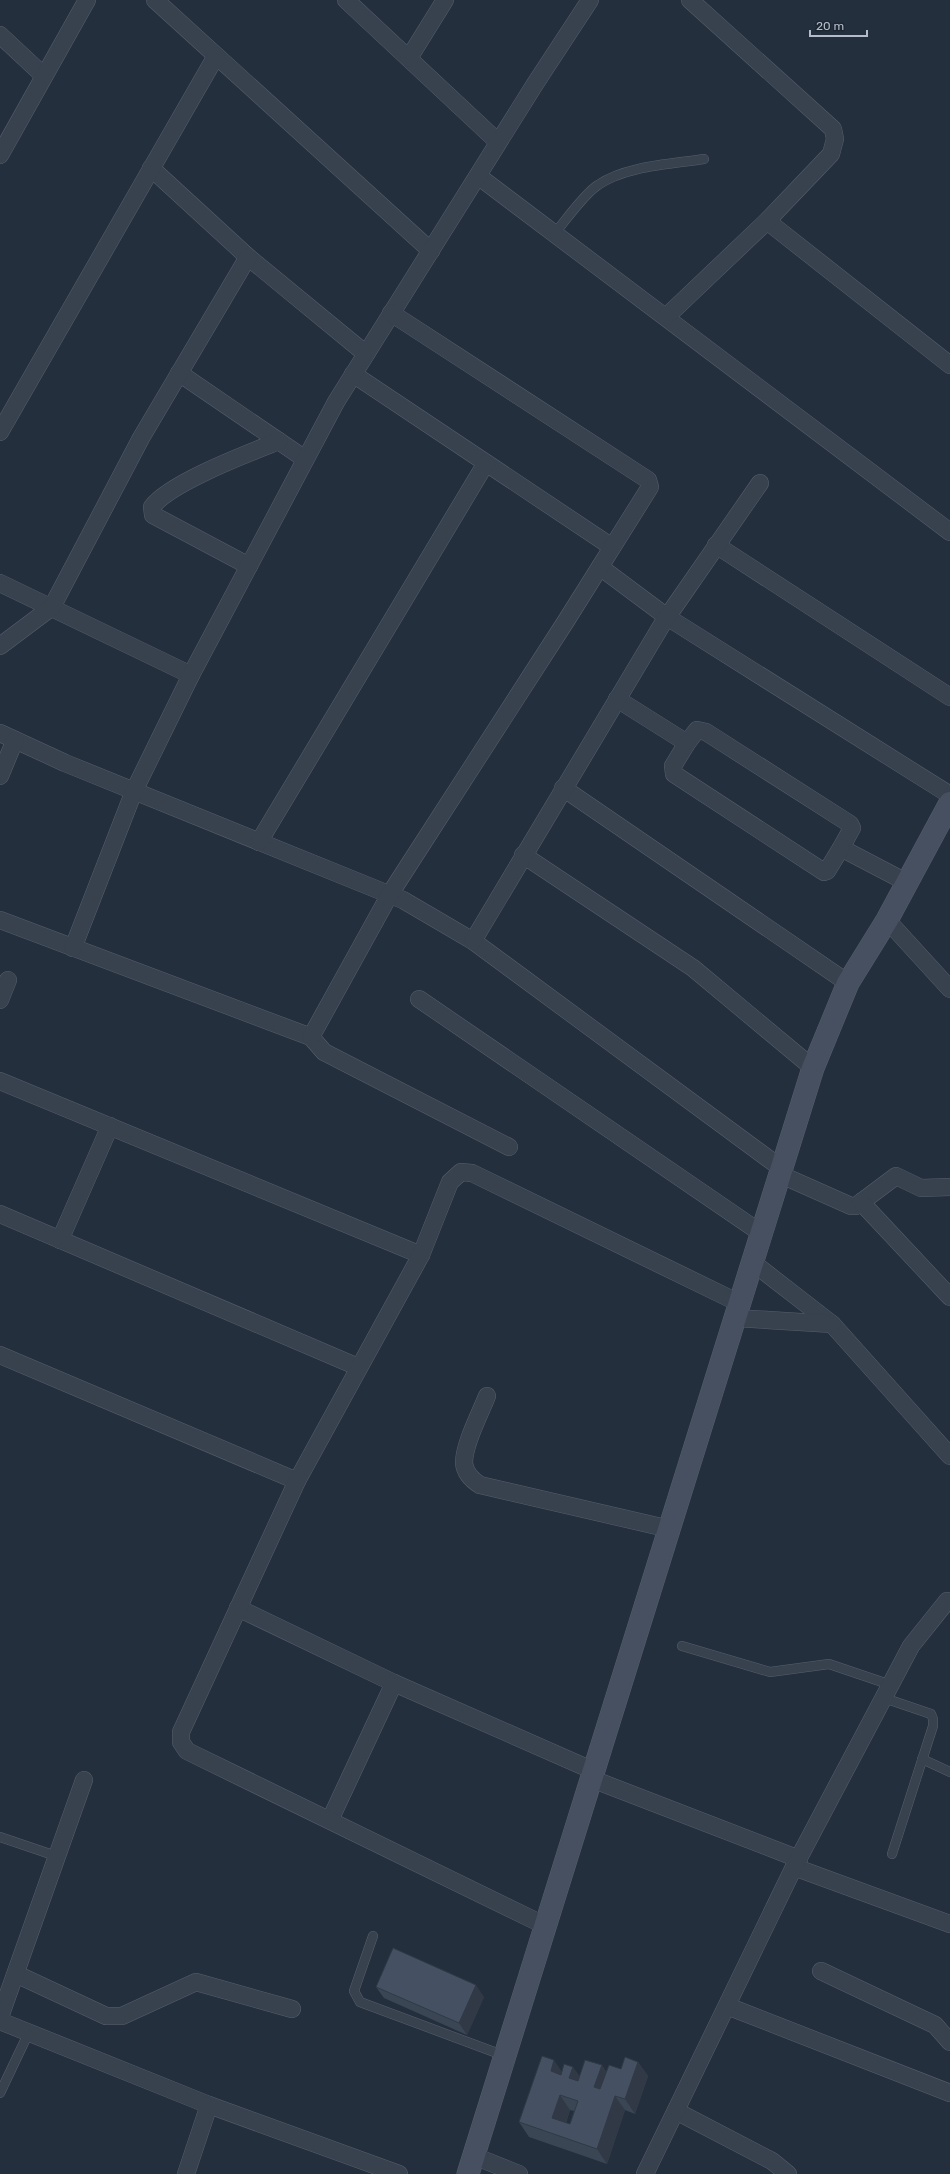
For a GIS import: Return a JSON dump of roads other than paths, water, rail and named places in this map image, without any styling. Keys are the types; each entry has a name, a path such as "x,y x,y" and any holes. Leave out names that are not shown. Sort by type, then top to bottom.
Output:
{"street":[{"path":"0,155 87,0"},
{"path":"155,0 431,250"},
{"path":"346,0 498,142"},
{"path":"409,58 445,0"},
{"path":"74,948 134,791 191,675 336,402 498,142 590,0"},
{"path":"666,317 767,221 831,154 835,139 833,129 690,0"},
{"path":"0,35 44,76"},
{"path":"0,432 216,56"},
{"path":"151,168 248,257 366,354"},
{"path":"478,176 950,532"},
{"path":"767,221 950,364"},
{"path":"0,646 52,608 141,438 248,257"},
{"path":"311,1037 390,894 650,487 648,480 391,313"},
{"path":"179,373 306,459"},
{"path":"353,374 612,547"},
{"path":"249,566 153,515 152,506 169,491 246,454 279,441"},
{"path":"259,842 486,463"},
{"path":"473,941 667,616 760,483"},
{"path":"716,545 950,697"},
{"path":"519,2174 471,2165 738,1311 780,1171 813,1068 848,982 887,920 950,802 667,616 600,567"},
{"path":"0,583 191,675"},
{"path":"617,699 687,743"},
{"path":"697,730 703,730 850,824 852,828 841,848 827,871 824,872 674,774 673,766 697,730"},
{"path":"0,776 8,737 65,763 402,900 473,941 780,1171 846,1204 856,1206 896,1176 921,1188 950,1187"},
{"path":"563,788 848,982"},
{"path":"841,848 906,882"},
{"path":"523,855 693,968 813,1068"},
{"path":"0,920 311,1037 324,1052 509,1147"},
{"path":"887,920 950,989"},
{"path":"0,1000 8,980"},
{"path":"418,999 762,1233"},
{"path":"0,1081 421,1255"},
{"path":"60,1240 110,1126"},
{"path":"546,1926 187,1751 181,1742 181,1732 185,1720 298,1481 358,1367 421,1255 450,1182 461,1172 468,1172 738,1311 832,1324"},
{"path":"861,1202 950,1297"},
{"path":"0,1214 358,1367"},
{"path":"752,1262 832,1324 950,1456"},
{"path":"0,1355 298,1481"},
{"path":"487,1396 468,1445 464,1464 472,1480 480,1485 670,1528"},
{"path":"645,2174 797,1863 887,1691 911,1646 947,1601 950,1601"},
{"path":"238,1608 394,1683 593,1775 797,1863 950,1924"},
{"path":"330,1820 394,1683"},
{"path":"0,2017 84,1780"},
{"path":"821,1971 935,2025 950,2042"},
{"path":"16,1974 113,2018 122,2016 196,1982 292,2009"},
{"path":"727,2006 950,2093"},
{"path":"0,2021 209,2105 399,2174"},
{"path":"186,2174 209,2105"},
{"path":"676,2111 772,2161 788,2174"}],"lane":[{"path":"554,233 597,186 613,177 630,172 704,158"},
{"path":"682,1646 770,1672 828,1664 887,1691 930,1714 933,1719 933,1726 892,1854"},
{"path":"922,1759 950,1772"},
{"path":"0,1836 56,1856"},
{"path":"373,1936 354,1991 360,2002 505,2056"},
{"path":"0,2093 29,2032"}]}
